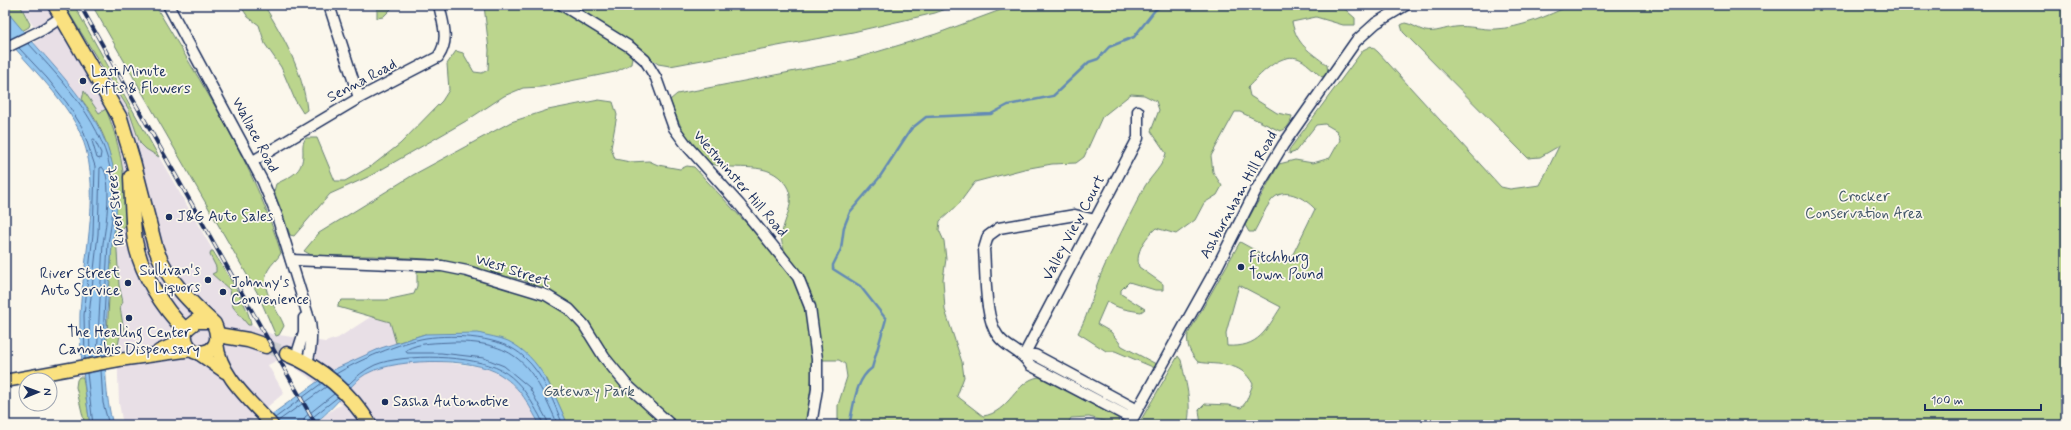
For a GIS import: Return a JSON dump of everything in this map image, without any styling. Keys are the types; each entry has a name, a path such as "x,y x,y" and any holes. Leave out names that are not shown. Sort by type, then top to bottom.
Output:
{"highway":[{"name":"River Street","path":"58,11 115,108 126,136 157,254 179,288 214,324 201,343 166,308 141,264 134,226 126,136"},
{"path":"210,320 196,320 201,343 248,340 266,346"},
{"path":"297,358 322,373 350,398 370,425"}],"main road":[{"path":"5,381 144,356 201,343"},
{"path":"201,343 268,420"},
{"path":"201,343 220,361 229,375"}],"street":[{"name":"Wallace Road","path":"168,5 253,161 277,216 298,287 304,332 297,358"},
{"path":"329,5 359,98"},
{"name":"Senna Road","path":"253,161 359,98 438,57 443,49 446,39 439,5"},
{"name":"Westminster Hill Road","path":"562,5 630,47 645,60 656,78 674,128 688,148 739,204 798,278 810,307 817,360 816,393 811,425"},
{"name":"Ashburnham Hill Road","path":"1129,425 1216,267 1256,190 1283,145 1356,41 1376,23 1406,5"},
{"path":"6,47 42,30 58,11"},
{"name":"Valley View Court","path":"1024,355 1138,138 1138,111"},
{"path":"1095,220 1081,215 1067,216 1004,227 992,231 988,236 984,249 992,323 1002,340 1024,355 1030,365 1127,416 1135,414"},
{"name":"West Street","path":"291,260 442,266 467,271 546,295 569,309 584,325 604,357 626,384 671,425"}],"shaded area":[{"path":"20,5 64,5 128,108 140,143 159,157 234,287 250,318 251,325 276,336 279,335 325,342 338,338 372,316 390,322 396,343 405,362 441,362 483,367 500,374 522,392 540,425 322,425 319,420 336,407 342,405 294,367 278,360 268,365 284,393 254,418 240,425 123,425 119,403 117,348 120,334 124,331 120,307 123,302 119,285 116,234 123,229 125,193 119,147 106,109 99,113 84,91 82,100 34,43 41,38"}],"green space":[{"path":"5,5 20,5 30,24 29,27 22,31 5,9"},
{"path":"64,5 74,5 159,157 146,149 140,143 128,108"},
{"path":"92,5 155,5 226,125 257,187 270,219 281,253 269,268 266,277 267,292 284,326 279,335 276,336 258,294"},
{"path":"240,5 264,5 271,17 292,55 297,68 305,96 307,110 303,113 295,100 281,67 265,44 259,25 248,17"},
{"path":"377,5 395,5 383,17 377,18"},
{"path":"484,5 553,5 604,34 630,53 632,57 631,64 615,72 541,87 523,88 504,96 466,121 370,176 330,194 294,236 290,235 274,191 276,184 295,173 301,165 303,145 306,138 317,138 335,181 345,181 373,165 400,144 442,101 449,90 447,64 456,51 463,53 474,72 482,73 488,70 489,50"},
{"path":"574,5 957,5 935,13 853,32 670,66 658,64 633,45 592,20"},
{"path":"1014,5 1340,5 1355,18 1355,25 1343,25 1316,17 1292,22 1297,36 1305,47 1327,65 1328,74 1322,77 1300,59 1290,57 1270,66 1248,87 1250,96 1277,113 1292,116 1288,126 1280,131 1240,112 1235,112 1211,156 1213,172 1222,186 1217,195 1204,203 1195,220 1176,234 1156,228 1148,236 1142,246 1138,256 1139,267 1163,284 1163,290 1155,290 1129,282 1121,290 1121,294 1145,309 1141,312 1128,310 1107,301 1097,324 1111,332 1122,346 1156,364 1155,368 1115,351 1106,351 1078,333 1086,317 1105,265 1145,186 1165,158 1166,153 1151,131 1159,110 1156,101 1144,95 1131,94 1102,117 1084,157 1076,163 1052,164 1024,169 975,182 958,205 940,221 939,230 944,241 946,259 943,279 945,310 962,362 964,377 957,396 983,416 992,414 1006,403 1024,384 1031,379 1039,377 1118,418 1119,423 1111,423 1089,417 1071,418 1067,425 838,425 838,405 847,377 845,364 839,360 823,360 821,357 802,277 782,243 783,229 790,200 786,185 779,177 771,172 761,169 721,166 712,164 705,160 698,154 686,136 676,117 670,100 677,94 847,61 936,34"},
{"name":"Crocker Conservation Area","path":"1571,5 2066,5 2066,425 1201,425 1199,410 1205,404 1229,405 1241,408 1246,402 1253,384 1248,376 1236,368 1222,364 1198,362 1189,349 1188,334 1240,242 1269,258 1283,260 1293,254 1315,209 1300,197 1288,194 1276,196 1266,208 1254,232 1249,232 1245,225 1279,164 1295,160 1313,163 1330,158 1340,140 1337,131 1325,124 1316,125 1295,152 1289,154 1289,150 1363,50 1371,46 1378,52 1501,187 1510,189 1540,185 1559,146 1540,157 1528,158 1403,32 1401,25 1405,23 1425,31 1436,31 1460,27 1490,29 1505,28 1534,21","holes":["1239,285 1281,307 1266,330 1254,341 1238,346 1227,346 1226,333"]},
{"path":"84,91 99,113 106,109 115,134 123,171 125,225 120,232 116,234 119,285 123,302 120,307 124,331 120,335 117,351 106,353 112,243 115,228 111,160 107,144 100,128 82,100"},
{"path":"599,100 613,102 617,115 611,148 615,159 630,162 649,161 658,165 680,169 687,166 694,167 779,257 792,273 803,296 811,332 811,388 805,425 680,425 639,389 614,362 591,327 552,294 523,280 427,259 373,256 313,256 304,251 319,233 413,175 511,122 548,110"},
{"path":"211,251 213,251 241,298 246,308 251,325 248,325 233,307 230,290 212,274 216,272 216,267 210,255"},
{"name":"Gateway Park","path":"442,266 546,295 569,309 604,357 671,425 568,425 547,379 425,334 396,343 390,322 338,307 338,304 342,300 386,300 414,294 417,286 417,270"},
{"path":"1178,356 1181,360 1188,392 1189,417 1187,425 1138,425"},
{"path":"79,377 83,377 90,425 85,425 76,387"}],"water":[{"path":"5,9 72,88 90,113 105,140 114,170 117,204 112,243 105,358 106,381 113,425 90,425 80,342 80,314 88,244 91,195 90,172 86,149 71,115 5,36"},
{"path":"478,333 508,341 519,348 538,366 552,389 568,425 540,425 519,391 508,380 489,369 472,364 430,362 389,366 372,371 360,378 315,423 303,426 257,425 335,369 381,348 425,334"}],"waterway":[{"path":"849,425 856,394 862,379 872,368 886,319 860,286 833,269 833,265 841,249 844,227 850,212 879,178 911,129 926,117 991,114 1008,105 1053,96 1089,62 1098,59 1109,47 1134,37 1155,10 1163,5"}],"tunnel":[{"path":"266,346 287,354"}],"railway":[{"path":"80,5 316,425"}],"place":[{"name":"Last Minute Gifts & Flowers","path":"83,81"},
{"name":"J&G Auto Sales","path":"169,217"},
{"name":"Fitchburg Town Pound","path":"1241,267"},
{"name":"Sullivan's Liquors","path":"208,280"},
{"name":"River Street Auto Service","path":"128,283"},
{"name":"Johnny's Convenience","path":"223,292"},
{"name":"The Healing Center Cannabis Dispensary","path":"129,318"},
{"name":"Sasha Automotive","path":"385,402"}]}
